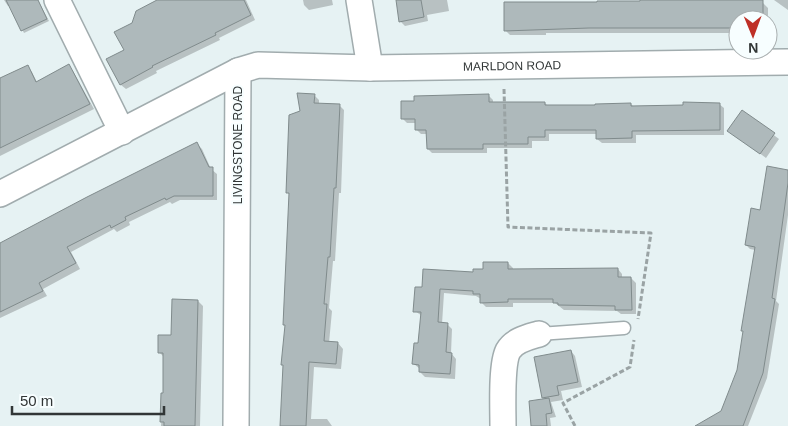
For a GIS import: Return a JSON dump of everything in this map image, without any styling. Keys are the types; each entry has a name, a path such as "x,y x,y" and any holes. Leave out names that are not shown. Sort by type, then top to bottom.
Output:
{"street":[{"path":"57,0 122,132"},
{"path":"359,0 370,68"},
{"name":"MARLDON ROAD","path":"238,71 258,65 370,68 788,62"},
{"name":"LIVINGSTONE ROAD","path":"0,194 238,71 236,426"},
{"path":"504,426 503,376 508,350 520,341 539,334"}],"lane":[{"path":"539,334 624,328"}],"path":[{"path":"503,66 508,227 652,233 638,319"},
{"path":"575,426 563,403 630,367 634,338"}],"building":[{"path":"6,0 38,0 47,19 21,31"},
{"path":"157,0 244,0 251,15 215,33 216,35 152,66 120,85 106,59 124,50 114,32 132,23 136,11"},
{"path":"396,0 421,0 424,17 399,22"},
{"path":"763,0 763,10 728,10 728,28 589,28 504,31 504,2"},
{"path":"69,64 90,104 0,148 0,78 28,65 36,82"},
{"path":"297,93 315,94 314,103 340,104 336,188 334,188 330,257 328,257 324,304 327,304 324,341 338,342 336,364 309,362 306,426 280,426 289,193 286,193 289,115 300,111"},
{"path":"489,94 489,102 545,102 545,105 631,103 631,106 683,105 683,102 720,103 720,130 632,131 632,138 596,139 596,130 545,130 545,137 528,137 528,144 483,144 483,149 427,149 426,130 415,130 415,119 401,119 401,101 414,101 414,96"},
{"path":"742,110 775,133 760,154 727,131"},
{"path":"197,142 209,167 213,167 213,196 174,196 166,200 165,198 125,217 126,220 111,228 110,225 67,247 76,263 39,283 43,291 0,312 0,243"},
{"path":"767,166 788,170 788,183 772,298 775,299 763,373 743,426 695,426 721,411 737,370 743,331 741,331 755,247 745,245 751,208 760,210"},
{"path":"483,262 508,262 508,269 618,268 618,277 631,277 632,310 615,310 615,306 558,305 558,303 553,303 553,299 508,299 508,302 480,303 480,294 473,294 473,291 440,289 438,322 448,323 446,352 452,353 450,374 419,372 419,365 412,364 414,343 418,343 421,312 413,312 415,287 422,287 423,269 473,272 473,269 483,269"},
{"path":"172,299 198,300 195,426 164,426 164,422 160,422 161,393 163,393 163,353 158,353 158,335 171,335"},
{"path":"571,350 578,382 557,386 559,395 542,398 534,357"},
{"path":"549,398 552,413 546,414 547,426 531,426 529,401"}]}
